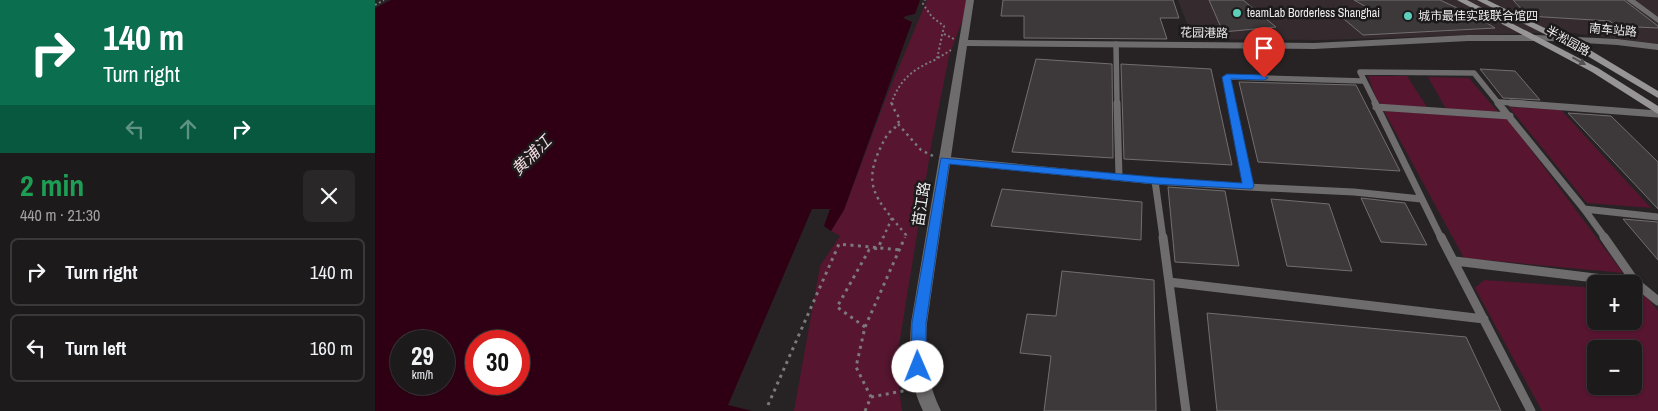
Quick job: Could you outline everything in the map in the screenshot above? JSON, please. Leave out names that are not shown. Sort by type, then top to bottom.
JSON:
[{"type":"main road","name":"半淞园路","points":[[1461,0],[1595,70],[1658,112]]},
{"type":"main road","name":"半淞园路","points":[[1481,0],[1560,38],[1658,95]]},
{"type":"street","name":"苗江路","points":[[932,411],[922,387],[917,354],[919,323],[970,0]]},
{"type":"street","points":[[1630,0],[1658,21]]},
{"type":"street","name":"花园港路","points":[[962,43],[1314,46],[1468,38],[1536,38]]},
{"type":"street","name":"南车站路","points":[[1536,38],[1560,38],[1658,47]]},
{"type":"lane","points":[[1116,44],[1119,177]]},
{"type":"lane","points":[[1531,411],[1455,261],[1421,199],[1419,190],[1360,72],[1474,73],[1584,209],[1631,275]]},
{"type":"lane","points":[[1249,186],[1227,77],[1363,81]]},
{"type":"lane","points":[[1499,102],[1658,112]]},
{"type":"lane","points":[[1376,107],[1510,116]]},
{"type":"lane","points":[[944,160],[1155,181],[1354,192],[1421,199]]},
{"type":"lane","points":[[1155,181],[1186,411]]},
{"type":"lane","points":[[1584,209],[1658,217]]},
{"type":"lane","points":[[1455,261],[1587,277]]},
{"type":"lane","points":[[1169,282],[1484,319]]},
{"type":"lane","points":[[1642,287],[1658,301]]},
{"type":"path","points":[[375,5],[384,0]]},
{"type":"path","points":[[865,411],[871,397],[856,367],[865,327],[901,250],[905,235],[893,217],[877,200],[873,192],[872,174],[883,140],[898,124],[899,120],[891,105],[897,87],[917,67],[937,59],[944,26],[929,15],[923,4],[925,0]]},
{"type":"path","points":[[898,124],[921,150],[944,160]]},
{"type":"path","points":[[878,248],[893,217]]},
{"type":"path","points":[[768,405],[839,244],[901,250]]},
{"type":"path","points":[[865,327],[837,306],[869,250],[878,248]]},
{"type":"path","points":[[871,397],[922,387]]},
{"type":"shaded area","points":[[927,0],[970,0],[949,56],[932,141],[896,364],[902,411],[794,411],[820,266],[840,236],[831,231],[844,210],[886,98]]},
{"type":"shaded area","points":[[1178,0],[1658,0],[1658,44],[1565,32],[1319,40],[1193,39]]},
{"type":"shaded area","points":[[1368,76],[1407,76],[1427,107],[1384,105],[1377,101]]},
{"type":"shaded area","points":[[1428,77],[1469,78],[1498,112],[1446,109]]},
{"type":"shaded area","points":[[1509,107],[1561,110],[1651,208],[1587,203]]},
{"type":"shaded area","points":[[1384,111],[1508,119],[1623,273],[1464,258]]},
{"type":"shaded area","points":[[1484,280],[1587,287],[1587,330],[1642,330],[1642,294],[1645,295],[1658,311],[1658,411],[1542,411],[1475,288]]},
{"type":"water","name":"黄浦江","points":[[391,0],[920,0],[915,14],[903,18],[912,22],[844,210],[831,231],[824,226],[830,209],[812,209],[728,405],[752,411],[375,411],[375,8]]},
{"type":"building","points":[[1003,0],[1173,0],[1179,18],[1160,18],[1167,39],[1024,38],[1024,16],[1001,16]]},
{"type":"building","name":"teamLab Borderless Shanghai","points":[[1209,0],[1243,0],[1276,27],[1223,32]]},
{"type":"building","name":"城市最佳实践联合馆四","points":[[1354,0],[1440,0],[1479,18],[1495,28],[1363,35],[1338,14],[1364,11],[1360,9],[1368,8]]},
{"type":"building","points":[[1513,0],[1624,0],[1658,26],[1658,28],[1615,26],[1610,21],[1528,16]]},
{"type":"building","points":[[1036,59],[1112,64],[1113,158],[1012,152]]},
{"type":"building","points":[[1121,64],[1211,69],[1232,165],[1124,159]]},
{"type":"building","points":[[1480,69],[1515,71],[1540,100],[1503,98]]},
{"type":"building","points":[[1239,82],[1356,85],[1400,171],[1258,162]]},
{"type":"building","points":[[1568,113],[1611,116],[1658,162],[1658,209]]},
{"type":"building","points":[[1168,187],[1225,191],[1239,266],[1175,262]]},
{"type":"building","points":[[1002,189],[1142,202],[1141,240],[991,226]]},
{"type":"building","points":[[1361,198],[1405,203],[1427,245],[1381,242]]},
{"type":"building","points":[[1271,199],[1329,204],[1352,271],[1287,266]]},
{"type":"building","points":[[1623,219],[1658,222],[1658,260]]},
{"type":"building","points":[[1062,271],[1154,280],[1156,411],[1044,411],[1051,356],[1020,353],[1027,314],[1056,316]]},
{"type":"building","points":[[1207,313],[1466,337],[1501,411],[1217,411]]},
{"type":"place","name":"teamLab Borderless Shanghai","points":[[1237,13]]},
{"type":"place","name":"城市最佳实践联合馆四","points":[[1408,16]]},
{"type":"route","points":[[918,367],[919,323],[944,160],[1155,181],[1249,186],[1227,77],[1264,78]]}]
